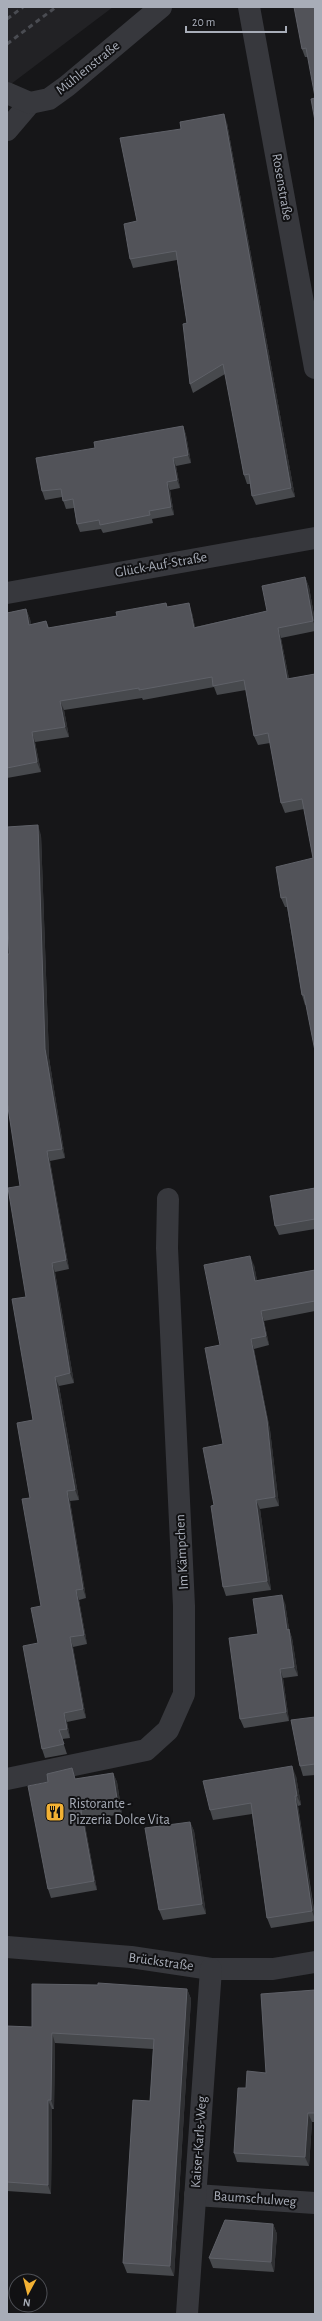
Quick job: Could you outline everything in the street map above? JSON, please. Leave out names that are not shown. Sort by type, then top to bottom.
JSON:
[{"type":"street","name":"Mühlenstraße","points":[[30,103],[48,99],[67,86],[161,7]]},
{"type":"street","name":"Rosenstraße","points":[[249,7],[315,368]]},
{"type":"street","points":[[7,93],[30,103],[7,130]]},
{"type":"street","name":"Glück-Auf-Straße","points":[[7,593],[315,538]]},
{"type":"street","name":"Im Kämpchen","points":[[7,1779],[146,1750],[168,1730],[184,1694],[184,1606],[167,1248],[168,1199]]},
{"type":"street","name":"Brückstraße","points":[[7,1947],[131,1957],[211,1969],[273,1969],[315,1962]]},
{"type":"street","name":"Kaiser-Karls-Weg","points":[[187,2314],[211,1969]]},
{"type":"street","name":"Baumschulweg","points":[[195,2195],[315,2203]]},
{"type":"shaded area","points":[[7,7],[113,7],[7,87]]},
{"type":"building","points":[[294,7],[315,7],[315,97],[306,48],[302,49]]},
{"type":"building","points":[[315,98],[315,121],[311,99]]},
{"type":"building","points":[[224,114],[291,488],[252,496],[249,474],[244,475],[223,364],[190,384],[183,324],[187,323],[176,251],[130,259],[124,224],[137,221],[120,138],[181,129],[180,122]]},
{"type":"building","points":[[183,426],[188,455],[173,458],[177,480],[167,482],[171,507],[149,511],[150,515],[100,525],[99,520],[77,524],[73,499],[63,501],[61,489],[42,491],[36,458],[95,448],[94,442]]},
{"type":"building","points":[[305,577],[313,621],[278,628],[287,679],[315,674],[315,1051],[304,995],[302,995],[286,897],[281,898],[276,867],[313,858],[302,799],[281,803],[268,733],[254,736],[244,680],[213,686],[212,677],[139,690],[139,688],[60,701],[65,727],[32,732],[37,762],[7,768],[7,613],[26,609],[29,625],[46,621],[48,628],[117,616],[116,612],[166,603],[167,607],[189,603],[194,628],[267,611],[262,586]]},
{"type":"building","points":[[38,825],[45,1049],[62,1149],[47,1151],[66,1260],[52,1263],[70,1373],[55,1377],[75,1490],[67,1491],[83,1589],[76,1590],[84,1635],[70,1637],[83,1709],[64,1713],[67,1729],[59,1730],[64,1744],[42,1749],[23,1646],[38,1643],[31,1608],[41,1606],[22,1499],[30,1498],[17,1423],[33,1420],[12,1299],[26,1297],[8,1188],[20,1186],[7,1101],[7,954],[9,954],[7,827]]},
{"type":"building","points":[[315,1188],[315,1219],[275,1226],[270,1196]]},
{"type":"building","points":[[250,1256],[255,1281],[315,1270],[315,1301],[261,1311],[266,1336],[251,1339],[267,1420],[275,1497],[256,1500],[267,1581],[223,1587],[211,1506],[214,1505],[203,1448],[223,1444],[205,1348],[220,1345],[204,1265]]},
{"type":"building","points":[[282,1595],[287,1630],[289,1629],[294,1667],[280,1669],[286,1712],[240,1719],[229,1638],[258,1634],[253,1599]]},
{"type":"building","points":[[315,1717],[315,1764],[300,1766],[291,1720]]},
{"type":"building","points":[[292,1766],[312,1911],[267,1918],[251,1803],[210,1810],[203,1781]]},
{"type":"building","points":[[72,1768],[75,1779],[113,1773],[118,1805],[81,1810],[94,1881],[48,1889],[28,1786],[48,1782],[47,1774]]},
{"type":"building","points":[[190,1822],[202,1904],[159,1910],[145,1828]]},
{"type":"building","points":[[98,1983],[187,1989],[170,2266],[123,2263],[133,2100],[150,2101],[154,2039],[52,2033],[51,2100],[48,2100],[48,2185],[7,2182],[7,2026],[32,2027],[32,1984],[98,1985]]},
{"type":"building","points":[[315,1990],[315,2113],[308,2113],[305,2157],[234,2153],[238,2088],[246,2088],[247,2071],[266,2073],[261,1994]]},
{"type":"building","points":[[225,2220],[273,2224],[271,2262],[209,2258]]},
{"type":"railway","points":[[7,19],[23,7]]},
{"type":"railway","points":[[7,44],[56,7]]},
{"type":"place","name":"Ristorante - Pizzeria Dolce Vita","points":[[55,1812]]}]
